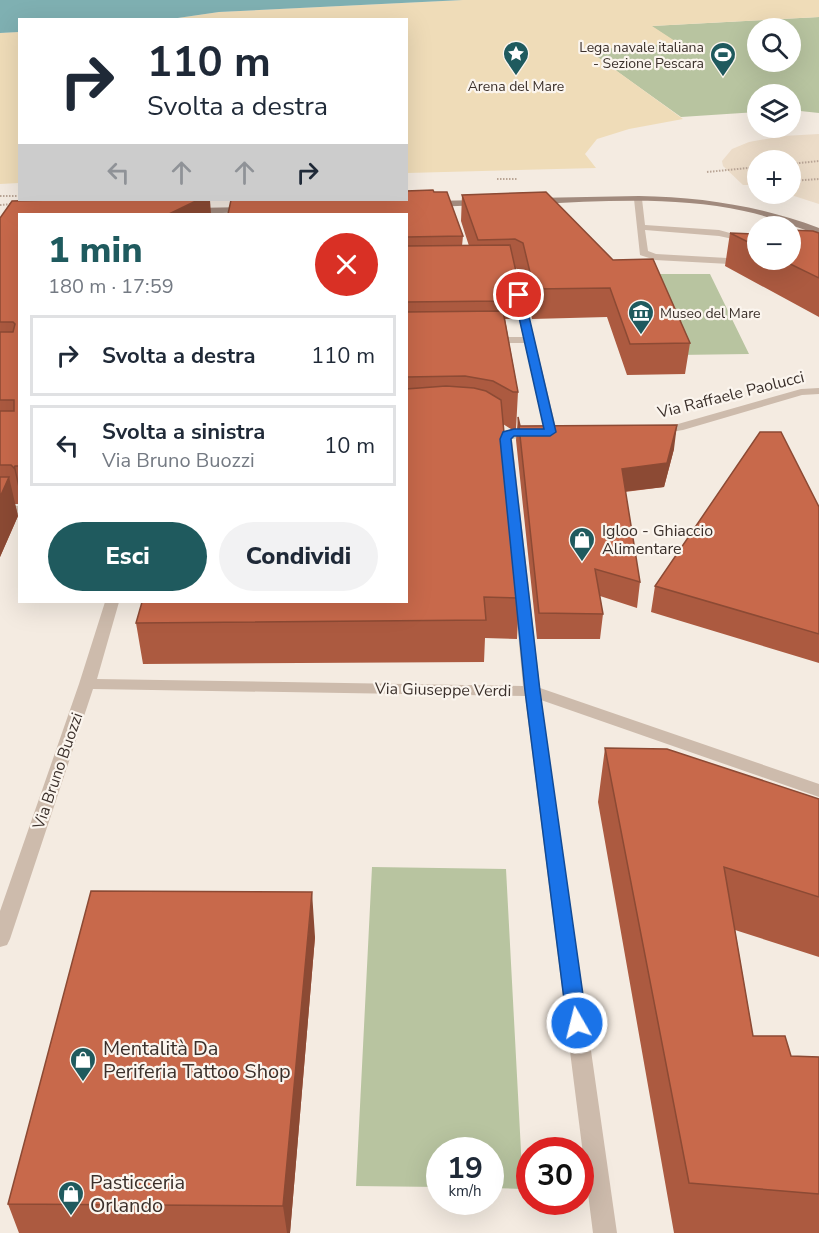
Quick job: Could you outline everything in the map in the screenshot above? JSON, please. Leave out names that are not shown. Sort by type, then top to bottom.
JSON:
[{"type":"street","points":[[521,201],[638,199],[692,201],[735,207],[819,231]]},
{"type":"street","points":[[638,199],[644,253],[655,257],[747,262]]},
{"type":"street","points":[[427,204],[486,202]]},
{"type":"street","points":[[183,212],[263,209]]},
{"type":"street","points":[[640,227],[719,233],[747,239]]},
{"type":"street","points":[[503,272],[514,272],[529,340],[556,432],[503,431],[532,691],[605,1233]]},
{"type":"street","points":[[473,340],[529,340]]},
{"type":"street","name":"Via Raffaele Paolucci","points":[[645,431],[679,427],[801,392],[819,391]]},
{"type":"street","points":[[0,510],[18,510]]},
{"type":"street","name":"Via Bruno Buozzi","points":[[0,939],[87,684],[112,603]]},
{"type":"street","name":"Via Giuseppe Verdi","points":[[87,684],[532,691],[819,791]]},
{"type":"path","points":[[801,163],[819,161]]},
{"type":"path","points":[[719,171],[747,168]]},
{"type":"path","points":[[801,180],[819,179]]},
{"type":"path","points":[[0,196],[18,196]]},
{"type":"path","points":[[0,205],[22,204]]},
{"type":"green space","name":"Lega navale italiana - Sezione Pescara","points":[[819,17],[819,113],[801,111],[801,84],[747,84],[747,113],[681,117],[587,50],[677,43],[651,26],[747,21],[747,72],[801,72],[800,18]]},
{"type":"green space","points":[[629,274],[710,274],[749,354],[677,355]]},
{"type":"green space","points":[[372,867],[506,869],[520,1137],[516,1137],[516,1189],[504,1188],[504,1137],[426,1137],[426,1187],[356,1186]]},
{"type":"sand","name":"Arena del Mare","points":[[463,0],[819,0],[819,17],[747,18],[747,21],[652,26],[678,43],[588,50],[683,119],[629,129],[597,139],[585,154],[596,168],[408,173],[408,18],[178,18],[219,12]]},
{"type":"sand","points":[[18,32],[18,183],[0,184],[0,33]]},
{"type":"shaded area","points":[[819,134],[819,204],[801,198],[801,150],[747,150],[747,185],[743,185],[723,166],[722,161],[732,149],[749,142],[772,138],[801,138],[801,135]]},
{"type":"water","points":[[0,0],[463,0],[219,12],[178,18],[18,18],[18,32],[0,33]]},
{"type":"building","points":[[408,191],[447,192],[463,236],[408,237],[408,213],[228,213],[231,201],[408,201]]},
{"type":"building","points":[[546,192],[613,260],[653,259],[690,343],[630,344],[610,288],[534,289],[523,243],[515,239],[478,240],[462,195]]},
{"type":"building","points":[[12,201],[196,201],[171,213],[18,213],[18,466],[14,468],[11,465],[0,465],[0,411],[14,411],[14,400],[0,400],[0,332],[13,332],[15,324],[0,322],[0,218]]},
{"type":"building","points":[[801,230],[819,233],[819,278],[801,269]]},
{"type":"building","points":[[730,233],[747,234],[747,242]]},
{"type":"building","points":[[510,245],[519,285],[498,286],[501,301],[408,302],[408,246]]},
{"type":"building","points":[[503,311],[518,392],[513,392],[493,381],[465,376],[408,377],[408,312]]},
{"type":"building","points":[[446,386],[474,388],[486,391],[501,400],[519,598],[484,597],[486,620],[136,623],[142,603],[408,603],[408,389]]},
{"type":"building","points":[[518,417],[520,426],[677,425],[667,463],[622,469],[640,582],[595,569],[603,614],[539,613]]},
{"type":"building","points":[[760,432],[781,432],[819,507],[819,634],[655,586]]},
{"type":"building","points":[[0,477],[9,477],[0,497]]},
{"type":"building","points":[[605,748],[667,749],[819,799],[819,897],[724,867],[753,1036],[785,1036],[791,1056],[819,1057],[819,1194],[689,1183]]},
{"type":"building","points":[[91,891],[312,892],[283,1206],[8,1204]]},
{"type":"place","name":"Arena del Mare","points":[[516,77]]},
{"type":"place","name":"Lega navale italiana - Sezione Pescara","points":[[723,78]]},
{"type":"place","name":"Museo del Mare","points":[[641,336]]},
{"type":"place","name":"Igloo - Ghiaccio Alimentare","points":[[582,563]]},
{"type":"place","name":"Mentalità Da Periferia Tattoo Shop","points":[[83,1083]]},
{"type":"place","name":"Pasticceria Orlando","points":[[71,1217]]},
{"type":"route","points":[[519,295],[550,432],[514,432],[507,434],[506,439],[532,691],[577,1023]]}]
